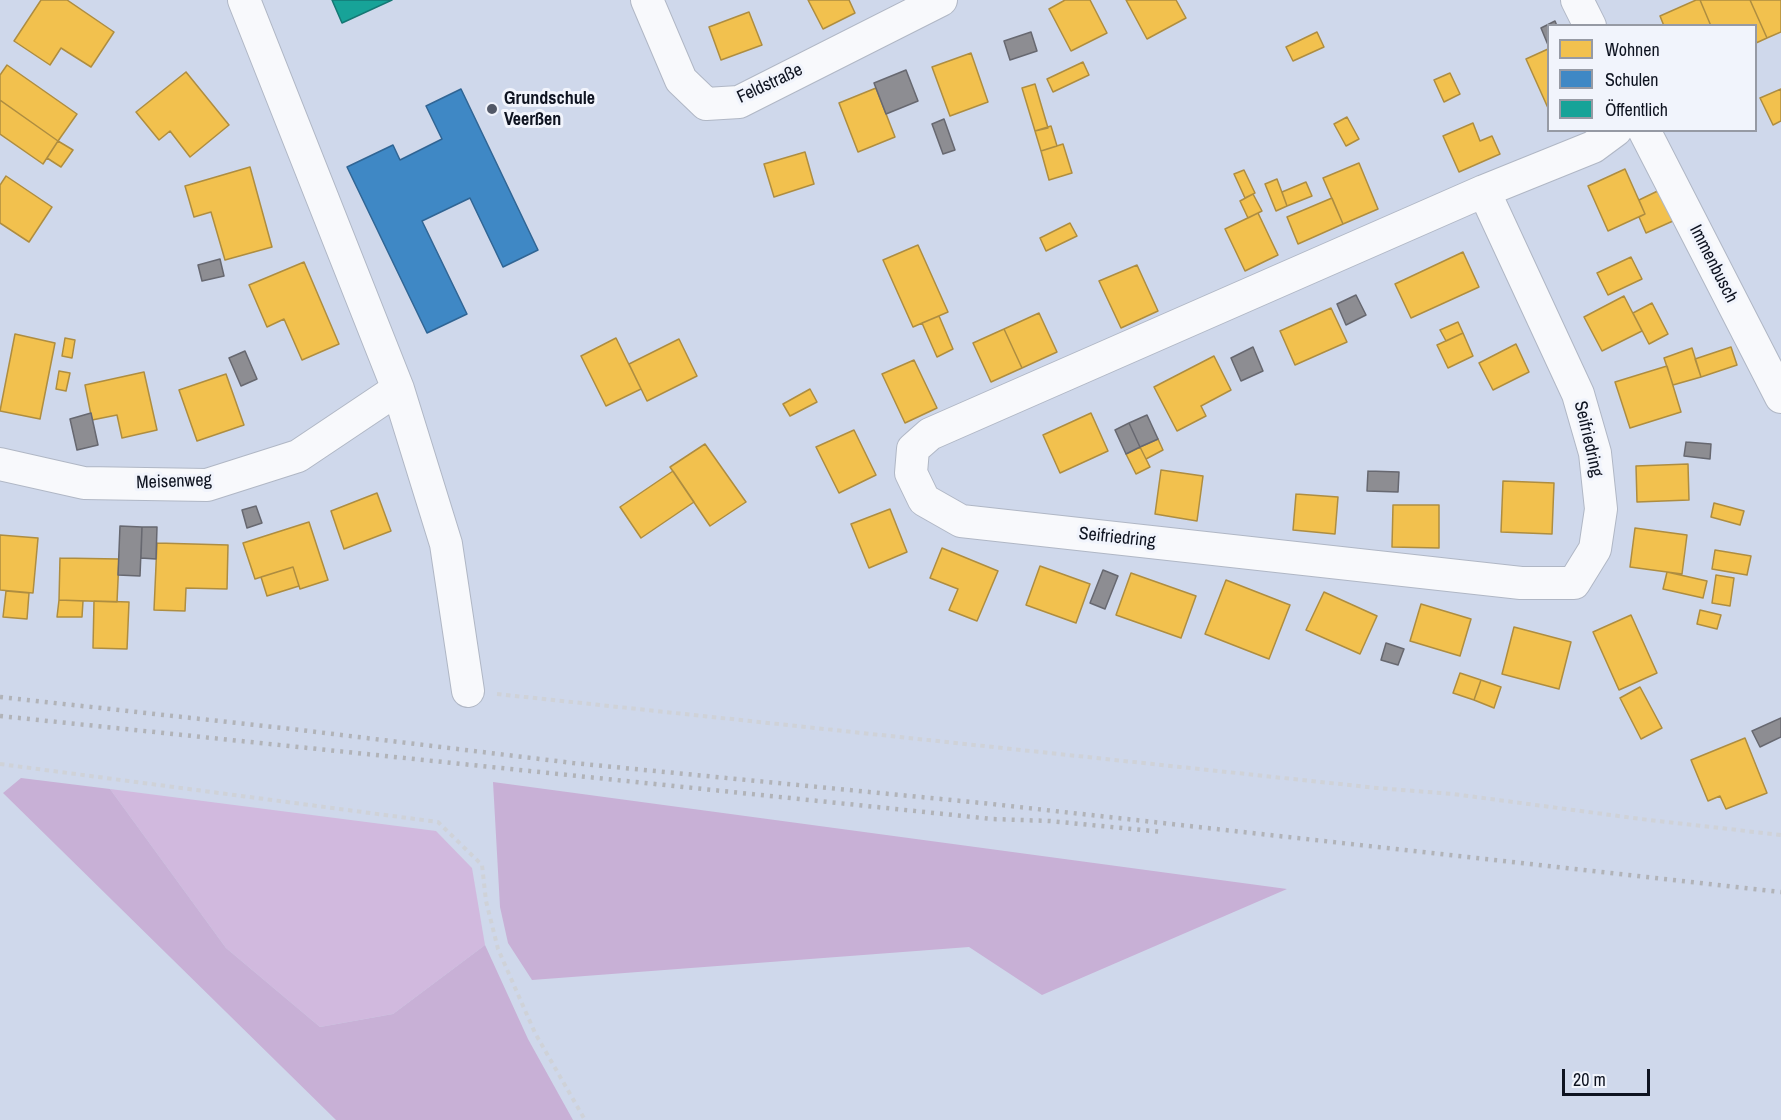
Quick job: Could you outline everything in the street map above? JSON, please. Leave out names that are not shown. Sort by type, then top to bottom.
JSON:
[{"type":"street","points":[[244,0],[398,389],[446,544],[468,691]]},
{"type":"street","name":"Feldstraße","points":[[646,0],[681,80],[706,104],[739,102],[941,0]]},
{"type":"street","points":[[1577,0],[1589,24]]},
{"type":"street","name":"Seifriedring","points":[[1484,190],[1578,394],[1595,453],[1601,509],[1595,549],[1575,583],[1521,583],[961,521],[924,500],[911,473],[913,449],[930,434],[1484,190],[1593,147],[1613,132]]},
{"type":"street","name":"Immenbusch","points":[[1645,132],[1781,397]]},
{"type":"street","name":"Meisenweg","points":[[0,464],[84,483],[207,485],[298,456],[398,389]]},
{"type":"path","points":[[468,691],[1365,787],[1454,794],[1781,835]]},
{"type":"path","points":[[0,764],[438,822],[482,865],[486,902],[498,949],[535,1033],[585,1120]]},
{"type":"shaded area","points":[[21,778],[110,789],[226,948],[320,1027],[393,1014],[485,945],[528,1039],[573,1120],[336,1120],[3,793]]},
{"type":"shaded area","points":[[493,782],[1287,889],[1042,995],[969,947],[532,980],[508,943],[500,907]]},
{"type":"shaded area","points":[[110,789],[436,831],[472,868],[485,945],[393,1014],[320,1027],[226,948]]},
{"type":"building: Wohnen","points":[[41,0],[67,0],[114,32],[91,67],[61,48],[50,65],[14,41]]},
{"type":"building: Wohnen","points":[[808,0],[849,0],[855,13],[823,29]]},
{"type":"building: Wohnen","points":[[1065,0],[1090,0],[1107,33],[1071,51],[1049,9]]},
{"type":"building: Wohnen","points":[[1126,0],[1176,0],[1186,18],[1147,39]]},
{"type":"building: Wohnen","points":[[1700,0],[1710,24],[1663,24],[1660,16]]},
{"type":"building: Wohnen","points":[[1700,0],[1750,0],[1767,38],[1757,43],[1757,24],[1710,24]]},
{"type":"building: Wohnen","points":[[1750,0],[1781,0],[1781,32],[1767,38]]},
{"type":"building: Wohnen","points":[[749,12],[762,45],[721,60],[709,27]]},
{"type":"building: Wohnen","points":[[1317,32],[1324,47],[1293,61],[1286,47]]},
{"type":"building: Wohnen","points":[[1547,49],[1547,106],[1526,59]]},
{"type":"building: Wohnen","points":[[971,53],[988,102],[950,116],[932,67]]},
{"type":"building: Wohnen","points":[[1083,62],[1089,75],[1053,92],[1047,79]]},
{"type":"building: Wohnen","points":[[7,65],[77,114],[58,141],[0,100],[0,75]]},
{"type":"building: Wohnen","points":[[186,72],[229,125],[190,157],[170,131],[159,140],[136,112]]},
{"type":"building: Wohnen","points":[[1450,73],[1460,94],[1444,102],[1434,80]]},
{"type":"building: Wohnen","points":[[1035,84],[1048,128],[1035,131],[1022,88]]},
{"type":"building: Wohnen","points":[[876,88],[895,137],[858,152],[839,103]]},
{"type":"building: Wohnen","points":[[1781,89],[1781,121],[1773,125],[1760,98]]},
{"type":"building: Wohnen","points":[[0,100],[58,141],[43,164],[0,134]]},
{"type":"building: Wohnen","points":[[1347,117],[1359,139],[1346,146],[1334,124]]},
{"type":"building: Wohnen","points":[[1473,123],[1480,141],[1492,136],[1500,154],[1459,172],[1443,136]]},
{"type":"building: Wohnen","points":[[1051,126],[1057,146],[1041,151],[1035,131]]},
{"type":"building: Wohnen","points":[[58,141],[73,150],[61,167],[47,158]]},
{"type":"building: Wohnen","points":[[1063,144],[1072,173],[1049,180],[1041,151]]},
{"type":"building: Wohnen","points":[[805,152],[814,184],[774,197],[764,164]]},
{"type":"building: Wohnen","points":[[1359,163],[1378,209],[1343,224],[1323,178]]},
{"type":"building: Wohnen","points":[[250,167],[272,247],[225,260],[211,212],[194,217],[185,186]]},
{"type":"building: Wohnen","points":[[1625,169],[1645,214],[1608,231],[1588,186]]},
{"type":"building: Wohnen","points":[[1244,170],[1255,193],[1245,198],[1234,174]]},
{"type":"building: Wohnen","points":[[6,176],[52,207],[29,242],[0,223],[0,185]]},
{"type":"building: Wohnen","points":[[1277,179],[1287,206],[1276,211],[1265,184]]},
{"type":"building: Wohnen","points":[[1306,182],[1312,196],[1287,206],[1282,192]]},
{"type":"building: Wohnen","points":[[1668,186],[1682,217],[1646,233],[1639,217],[1645,214],[1639,200]]},
{"type":"building: Wohnen","points":[[1253,194],[1262,211],[1248,218],[1240,201]]},
{"type":"building: Wohnen","points":[[1332,198],[1343,224],[1298,244],[1287,217]]},
{"type":"building: Wohnen","points":[[1258,213],[1278,255],[1245,271],[1225,229]]},
{"type":"building: Wohnen","points":[[1070,223],[1077,236],[1046,251],[1040,238]]},
{"type":"building: Wohnen","points":[[918,245],[948,312],[913,327],[883,260]]},
{"type":"building: Wohnen","points":[[1463,252],[1479,287],[1411,318],[1395,284]]},
{"type":"building: Wohnen","points":[[1631,257],[1642,279],[1608,295],[1597,273]]},
{"type":"building: Wohnen","points":[[304,262],[339,344],[302,360],[284,319],[267,327],[249,285]]},
{"type":"building: Wohnen","points":[[1137,265],[1158,311],[1121,328],[1099,281]]},
{"type":"building: Wohnen","points":[[1624,296],[1642,331],[1602,351],[1584,317]]},
{"type":"building: Wohnen","points":[[1652,303],[1668,334],[1649,344],[1633,313]]},
{"type":"building: Wohnen","points":[[1331,308],[1347,342],[1295,365],[1280,331]]},
{"type":"building: Wohnen","points":[[1039,313],[1057,352],[1022,368],[1004,329]]},
{"type":"building: Wohnen","points":[[939,316],[953,349],[937,357],[922,323]]},
{"type":"building: Wohnen","points":[[1458,322],[1463,333],[1446,341],[1440,330]]},
{"type":"building: Wohnen","points":[[1004,329],[1022,368],[991,382],[973,343]]},
{"type":"building: Wohnen","points":[[1463,333],[1473,356],[1448,368],[1437,345]]},
{"type":"building: Wohnen","points":[[15,334],[55,343],[40,419],[0,411]]},
{"type":"building: Wohnen","points":[[65,338],[75,340],[72,358],[62,356]]},
{"type":"building: Wohnen","points":[[616,338],[641,389],[606,406],[581,356]]},
{"type":"building: Wohnen","points":[[679,339],[697,376],[647,401],[629,364]]},
{"type":"building: Wohnen","points":[[1516,344],[1529,372],[1493,390],[1479,363]]},
{"type":"building: Wohnen","points":[[1731,347],[1737,365],[1701,377],[1695,359]]},
{"type":"building: Wohnen","points":[[1692,348],[1701,377],[1673,385],[1664,358]]},
{"type":"building: Wohnen","points":[[1214,356],[1231,390],[1201,406],[1206,416],[1177,431],[1154,387]]},
{"type":"building: Wohnen","points":[[914,360],[937,408],[905,423],[882,374]]},
{"type":"building: Wohnen","points":[[1667,366],[1681,412],[1630,428],[1615,382]]},
{"type":"building: Wohnen","points":[[59,371],[70,373],[66,391],[56,389]]},
{"type":"building: Wohnen","points":[[144,372],[157,430],[122,438],[117,415],[92,420],[85,385]]},
{"type":"building: Wohnen","points":[[226,374],[244,425],[197,441],[179,390]]},
{"type":"building: Wohnen","points":[[810,389],[817,402],[790,416],[783,404]]},
{"type":"building: Wohnen","points":[[1091,413],[1108,451],[1060,473],[1043,435]]},
{"type":"building: Wohnen","points":[[854,430],[876,475],[839,493],[816,447]]},
{"type":"building: Wohnen","points":[[1158,439],[1163,450],[1146,459],[1140,447]]},
{"type":"building: Wohnen","points":[[705,444],[746,502],[710,526],[670,467]]},
{"type":"building: Wohnen","points":[[1140,447],[1150,467],[1136,474],[1126,454]]},
{"type":"building: Wohnen","points":[[1688,464],[1689,500],[1637,502],[1636,466]]},
{"type":"building: Wohnen","points":[[1161,470],[1203,476],[1197,521],[1155,514]]},
{"type":"building: Wohnen","points":[[673,471],[694,502],[641,538],[620,507]]},
{"type":"building: Wohnen","points":[[1503,481],[1554,483],[1552,534],[1501,532]]},
{"type":"building: Wohnen","points":[[377,493],[391,531],[344,549],[331,511]]},
{"type":"building: Wohnen","points":[[1296,494],[1338,497],[1335,534],[1293,530]]},
{"type":"building: Wohnen","points":[[1714,503],[1744,511],[1740,525],[1711,517]]},
{"type":"building: Wohnen","points":[[1393,505],[1439,505],[1439,548],[1392,547]]},
{"type":"building: Wohnen","points":[[890,509],[907,552],[869,568],[851,524]]},
{"type":"building: Wohnen","points":[[309,522],[328,580],[300,589],[293,567],[255,579],[243,543]]},
{"type":"building: Wohnen","points":[[1635,528],[1687,535],[1682,574],[1630,567]]},
{"type":"building: Wohnen","points":[[0,535],[38,538],[33,593],[0,590]]},
{"type":"building: Wohnen","points":[[157,543],[228,545],[227,589],[186,588],[185,611],[154,610]]},
{"type":"building: Wohnen","points":[[942,548],[998,571],[977,621],[949,610],[958,589],[930,578]]},
{"type":"building: Wohnen","points":[[1715,550],[1751,556],[1747,575],[1712,569]]},
{"type":"building: Wohnen","points":[[60,558],[119,559],[117,602],[59,600]]},
{"type":"building: Wohnen","points":[[1040,566],[1090,584],[1076,623],[1026,605]]},
{"type":"building: Wohnen","points":[[293,567],[299,586],[267,596],[261,577]]},
{"type":"building: Wohnen","points":[[1667,572],[1707,581],[1703,598],[1663,589]]},
{"type":"building: Wohnen","points":[[1131,573],[1196,596],[1181,638],[1116,615]]},
{"type":"building: Wohnen","points":[[1716,575],[1734,578],[1730,606],[1712,603]]},
{"type":"building: Wohnen","points":[[1226,580],[1290,605],[1269,659],[1205,634]]},
{"type":"building: Wohnen","points":[[6,591],[29,593],[27,619],[3,617]]},
{"type":"building: Wohnen","points":[[1324,592],[1377,616],[1360,654],[1306,630]]},
{"type":"building: Wohnen","points":[[59,600],[83,601],[82,617],[57,617]]},
{"type":"building: Wohnen","points":[[94,601],[129,602],[127,649],[93,648]]},
{"type":"building: Wohnen","points":[[1421,604],[1471,619],[1460,656],[1410,641]]},
{"type":"building: Wohnen","points":[[1700,610],[1721,615],[1717,629],[1697,624]]},
{"type":"building: Wohnen","points":[[1631,615],[1657,673],[1619,690],[1593,632]]},
{"type":"building: Wohnen","points":[[1514,627],[1571,642],[1559,689],[1502,674]]},
{"type":"building: Wohnen","points":[[1460,673],[1481,680],[1474,700],[1453,693]]},
{"type":"building: Wohnen","points":[[1481,680],[1501,687],[1494,708],[1474,700]]},
{"type":"building: Wohnen","points":[[1640,687],[1662,728],[1641,739],[1620,698]]},
{"type":"building: Wohnen","points":[[1745,738],[1767,793],[1726,809],[1720,796],[1708,801],[1691,760]]},
{"type":"building: Schulen","points":[[461,89],[538,250],[503,267],[470,198],[422,221],[467,314],[427,333],[347,167],[393,145],[400,160],[442,139],[426,106]]},
{"type":"building: Öffentlich","points":[[332,0],[392,0],[342,23]]},
{"type":"building: Industrie","points":[[1547,25],[1547,43],[1541,28]]},
{"type":"building: Industrie","points":[[1031,32],[1037,51],[1010,60],[1004,41]]},
{"type":"building: Industrie","points":[[906,70],[918,101],[886,114],[874,83]]},
{"type":"building: Industrie","points":[[944,119],[955,150],[943,154],[932,124]]},
{"type":"building: Industrie","points":[[220,259],[224,276],[202,281],[198,265]]},
{"type":"building: Industrie","points":[[1356,295],[1366,315],[1346,325],[1337,304]]},
{"type":"building: Industrie","points":[[1253,347],[1263,371],[1241,381],[1231,358]]},
{"type":"building: Industrie","points":[[245,351],[257,379],[241,386],[229,358]]},
{"type":"building: Industrie","points":[[91,413],[98,445],[77,450],[70,419]]},
{"type":"building: Industrie","points":[[1147,415],[1158,439],[1140,447],[1129,423]]},
{"type":"building: Industrie","points":[[1129,423],[1140,447],[1126,454],[1115,430]]},
{"type":"building: Industrie","points":[[1686,442],[1711,444],[1710,459],[1684,456]]},
{"type":"building: Industrie","points":[[1368,471],[1399,472],[1398,492],[1367,491]]},
{"type":"building: Industrie","points":[[256,506],[262,523],[247,528],[242,510]]},
{"type":"building: Industrie","points":[[120,526],[142,527],[140,576],[118,575]]},
{"type":"building: Industrie","points":[[142,527],[157,527],[156,559],[141,558]]},
{"type":"building: Industrie","points":[[1103,570],[1118,576],[1105,609],[1090,603]]},
{"type":"building: Industrie","points":[[1386,643],[1404,649],[1398,665],[1381,660]]},
{"type":"building: Industrie","points":[[1781,718],[1781,737],[1760,747],[1752,731]]},
{"type":"railway","points":[[0,697],[573,763],[992,804],[1781,892]]},
{"type":"railway","points":[[0,716],[992,819],[1050,821],[1163,832]]},
{"type":"place","name":"Grundschule Veerßen","points":[[492,109]]}]
